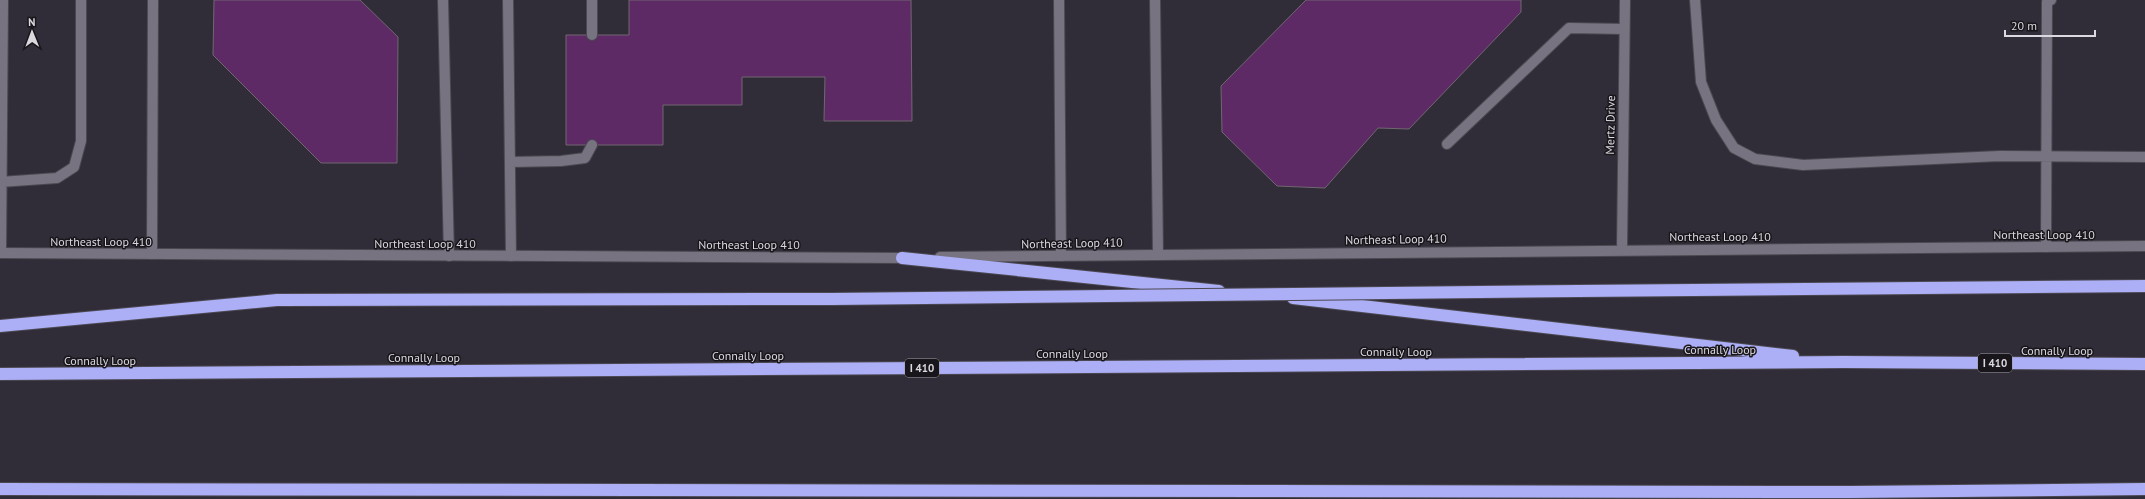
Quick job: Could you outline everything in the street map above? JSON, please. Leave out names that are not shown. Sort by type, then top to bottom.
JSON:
[{"type":"highway","points":[[902,258],[1403,310],[1844,362]]},
{"type":"highway","points":[[0,326],[277,300],[831,299],[2145,286]]},
{"type":"highway","name":"Connally Loop","points":[[0,374],[1844,362],[2145,364]]},
{"type":"highway","points":[[0,489],[1851,492],[2145,489]]},
{"type":"highway","points":[[1809,499],[1851,492]]},
{"type":"main road","points":[[0,253],[0,90],[2,0]]},
{"type":"main road","points":[[1,182],[57,178],[74,167],[81,141],[81,0]]},
{"type":"main road","points":[[152,254],[153,0]]},
{"type":"main road","points":[[443,0],[448,256]]},
{"type":"main road","points":[[508,0],[511,256]]},
{"type":"main road","points":[[592,0],[592,35]]},
{"type":"main road","points":[[1059,0],[1061,256]]},
{"type":"main road","points":[[1155,0],[1158,255]]},
{"type":"main road","name":"Mertz Drive","points":[[1622,250],[1624,0]]},
{"type":"main road","points":[[1694,0],[1701,82],[1716,120],[1734,148],[1755,159],[1803,164],[1992,156],[2145,157]]},
{"type":"main road","points":[[2046,247],[2047,2],[2050,0]]},
{"type":"main road","points":[[1447,144],[1569,28],[1624,29]]},
{"type":"main road","points":[[510,162],[561,161],[585,158],[592,145]]},
{"type":"main road","name":"Northeast Loop 410","points":[[0,253],[902,258],[2145,246]]},
{"type":"building","points":[[214,0],[360,0],[398,37],[397,163],[321,163],[213,55]]},
{"type":"building","points":[[629,0],[911,0],[912,121],[824,121],[825,77],[742,77],[742,105],[663,105],[663,145],[566,145],[566,35],[629,35]]},
{"type":"building","points":[[1306,0],[1521,0],[1521,12],[1409,129],[1378,128],[1325,188],[1277,186],[1222,132],[1221,86]]}]
